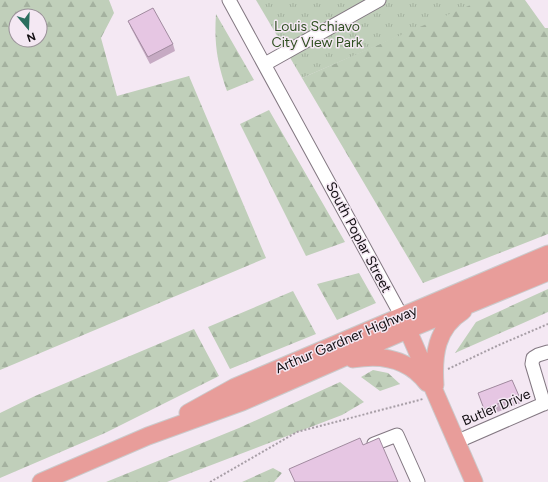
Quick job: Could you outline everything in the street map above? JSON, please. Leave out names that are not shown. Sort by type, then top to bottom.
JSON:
[{"type":"main road","name":"Arthur Gardner Highway","points":[[41,482],[148,436],[242,402],[334,362],[404,323],[548,254]]},
{"type":"main road","name":"Arthur Gardner Highway","points":[[148,436],[235,387],[404,323],[480,300],[548,272]]},
{"type":"main road","points":[[436,395],[434,376],[435,349],[442,332],[460,312],[480,300]]},
{"type":"main road","name":"South Poplar Street","points":[[404,323],[474,482]]},
{"type":"main road","points":[[334,362],[366,357],[392,358],[412,369],[424,379],[436,395]]},
{"type":"street","name":"South Poplar Street","points":[[229,0],[404,323]]},
{"type":"street","points":[[265,64],[379,0]]},
{"type":"street","points":[[546,403],[532,364],[533,358],[548,352]]},
{"type":"street","name":"Butler Drive","points":[[456,442],[546,403]]},
{"type":"street","points":[[375,450],[374,444],[397,435],[418,482]]},
{"type":"path","points":[[434,376],[499,345],[548,324]]},
{"type":"path","points":[[210,482],[297,432],[398,407],[436,395]]},
{"type":"green space","points":[[0,0],[109,0],[114,13],[101,38],[117,96],[189,76],[266,258],[0,370]]},
{"type":"green space","name":"Louis Schiavo City View Park","points":[[256,0],[482,0],[302,78]]},
{"type":"green space","points":[[479,0],[525,0],[545,28],[548,28],[548,234],[423,283],[302,78]]},
{"type":"green space","points":[[216,14],[254,80],[227,91],[217,53],[215,34]]},
{"type":"green space","points":[[269,110],[345,242],[306,256],[240,124]]},
{"type":"green space","points":[[359,273],[376,303],[337,320],[317,284]]},
{"type":"green space","points":[[548,289],[548,312],[455,353],[476,322]]},
{"type":"green space","points":[[293,291],[316,334],[230,369],[208,327]]},
{"type":"green space","points":[[194,329],[219,376],[105,433],[0,478],[0,413],[35,396]]},
{"type":"green space","points":[[373,370],[388,373],[400,384],[380,391],[361,377]]},
{"type":"green space","points":[[340,382],[364,402],[342,415],[167,482],[106,482],[239,428]]},
{"type":"green space","points":[[273,468],[282,473],[274,482],[242,482]]},
{"type":"building","points":[[153,8],[173,44],[148,57],[128,21]]},
{"type":"building","points":[[512,380],[519,396],[484,409],[478,393]]},
{"type":"building","points":[[360,438],[363,445],[379,438],[398,482],[295,482],[289,469]]}]
